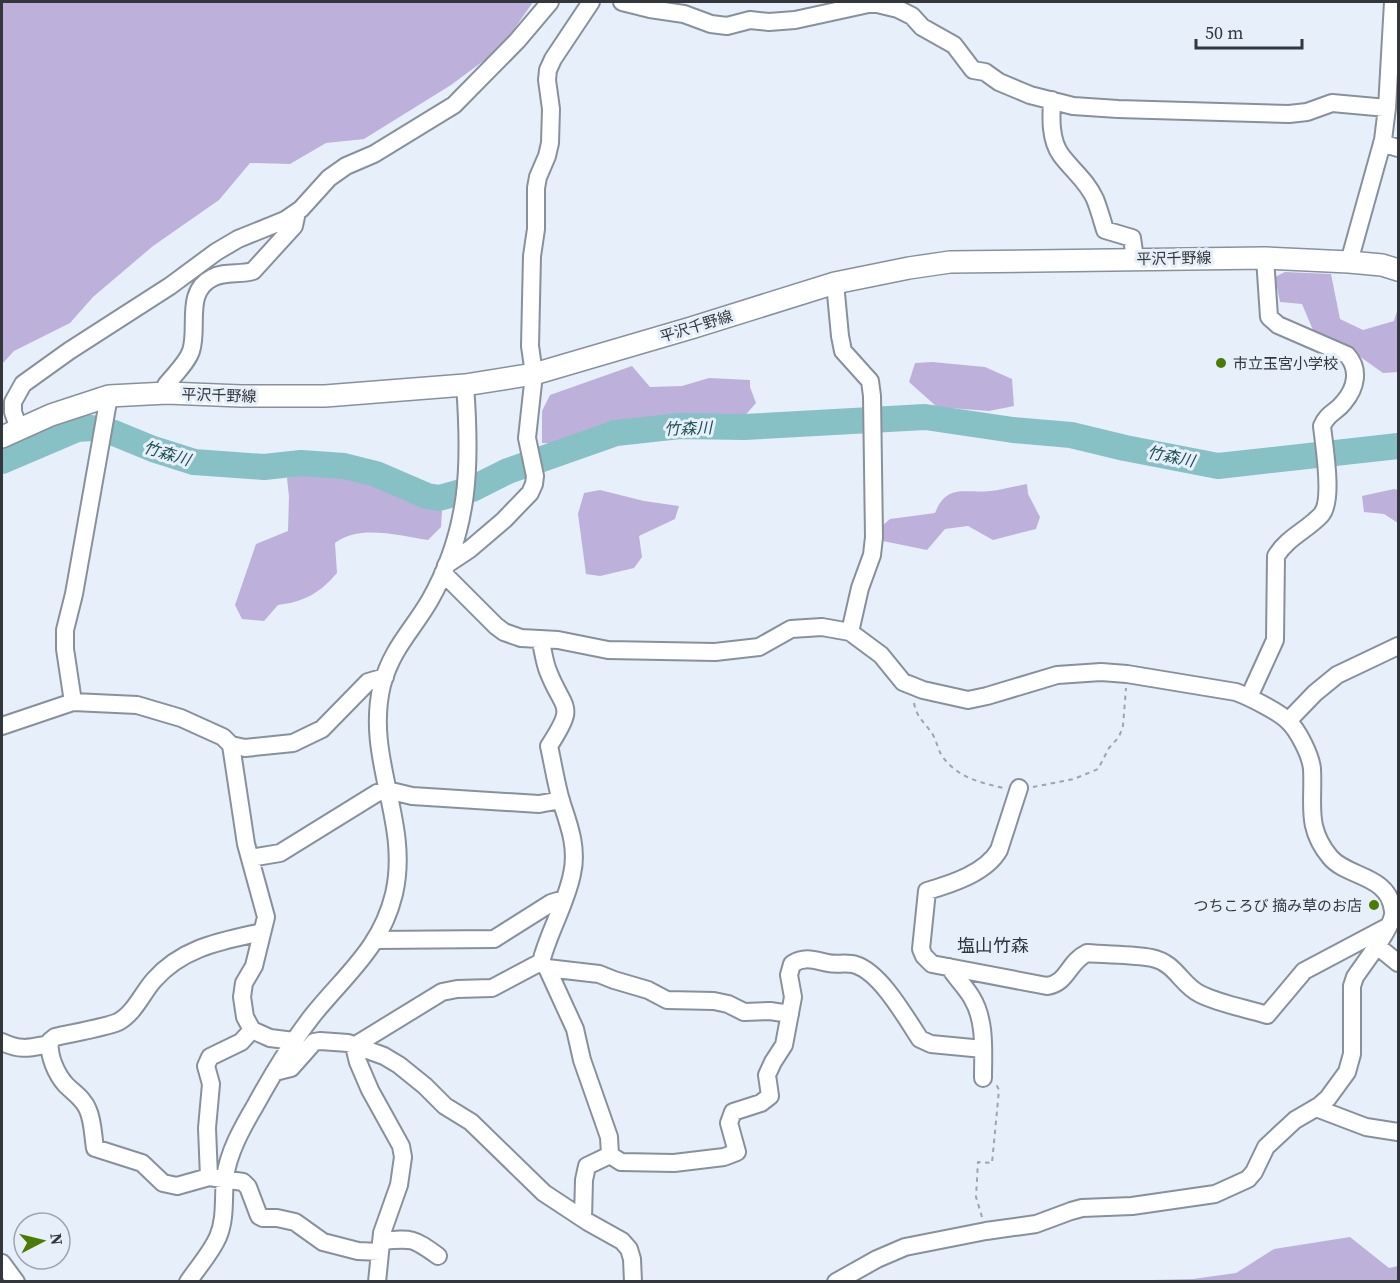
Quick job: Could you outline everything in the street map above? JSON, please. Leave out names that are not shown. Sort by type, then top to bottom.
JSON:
[{"type":"main road","name":"平沢千野線","points":[[10,433],[81,404],[109,396],[167,393],[325,396],[465,385],[534,374],[691,328],[835,282],[950,262],[1265,258],[1349,262],[1398,270]]},
{"type":"street","points":[[10,433],[13,402],[23,384],[69,351],[170,286],[216,252],[285,220],[297,212],[329,178],[346,166],[374,154],[454,105],[518,41],[550,2]]},
{"type":"street","points":[[445,569],[504,520],[530,493],[534,484],[535,476],[527,438],[534,374],[530,346],[532,256],[536,229],[537,177],[547,156],[550,143],[551,109],[548,70],[553,58],[591,2]]},
{"type":"street","points":[[622,2],[684,14],[711,24],[727,26],[750,20],[769,22],[795,20],[867,3],[882,5],[912,16],[922,27],[954,45],[973,70],[985,72],[999,82],[1030,95],[1073,106],[1289,114],[1307,112],[1332,104],[1387,108]]},
{"type":"street","points":[[1349,262],[1382,143],[1387,108],[1393,2]]},
{"type":"street","points":[[1052,100],[1051,120],[1060,155],[1078,174],[1095,199],[1105,230],[1132,238],[1135,259]]},
{"type":"street","points":[[1382,143],[1398,148]]},
{"type":"street","points":[[167,393],[166,385],[191,352],[194,304],[205,282],[219,275],[253,271],[262,264],[294,226],[297,212]]},
{"type":"street","points":[[1248,697],[1275,640],[1276,556],[1283,545],[1323,513],[1328,496],[1322,426],[1327,416],[1344,403],[1356,376],[1355,363],[1347,355],[1278,325],[1269,316],[1265,258]]},
{"type":"street","points":[[835,282],[843,351],[870,381],[872,396],[874,537],[872,555],[860,588],[850,632]]},
{"type":"street","points":[[217,1178],[254,1107],[294,1041],[314,1014],[359,965],[386,921],[398,868],[395,828],[377,731],[378,708],[390,660],[429,602],[457,538],[464,508],[468,469],[465,385]]},
{"type":"street","points":[[73,702],[65,649],[65,630],[74,594],[109,396]]},
{"type":"street","points":[[445,569],[504,632],[521,638],[558,640],[608,650],[715,652],[759,647],[782,632],[797,627],[822,627],[850,632],[881,655],[903,682],[968,700],[1074,672],[1127,674],[1236,692],[1288,721],[1309,754],[1312,767],[1312,823],[1315,832],[1335,861],[1371,879],[1384,890],[1391,902],[1395,924],[1376,945],[1354,977],[1352,1054],[1347,1072],[1328,1098],[1295,1120],[1266,1147],[1248,1179],[1215,1194],[1132,1206],[1082,1209],[1036,1224],[905,1247],[836,1281]]},
{"type":"street","points":[[540,639],[547,670],[566,709],[564,723],[549,746],[561,800],[573,835],[573,872],[546,943],[544,965],[576,1029],[582,1060],[609,1137],[610,1155]]},
{"type":"street","points":[[1288,721],[1315,693],[1337,675],[1398,646]]},
{"type":"street","points":[[231,745],[245,748],[293,743],[322,729],[368,682],[385,677]]},
{"type":"street","points":[[2,726],[73,702],[137,705],[181,718],[223,736],[231,745],[250,858],[266,916],[254,966],[244,983],[242,997],[245,1017],[252,1030],[270,1038],[294,1041]]},
{"type":"street","points":[[1019,788],[999,850],[994,858],[957,883],[927,891],[921,949],[932,964],[1047,986],[1055,984],[1064,977],[1077,958],[1087,953],[1152,958],[1166,963],[1190,988],[1201,995],[1267,1015],[1304,971],[1395,924]]},
{"type":"street","points":[[250,858],[280,853],[377,793],[387,790],[412,796],[539,804],[561,800]]},
{"type":"street","points":[[375,939],[494,939],[551,903],[564,899]]},
{"type":"street","points":[[262,932],[191,951],[156,978],[119,1021],[55,1037],[50,1041],[49,1050],[59,1075],[83,1100],[88,1110],[95,1148],[142,1163],[163,1184],[177,1186],[217,1178],[243,1182],[248,1187],[259,1216],[296,1222],[323,1242],[358,1251],[409,1239],[416,1240],[438,1256]]},
{"type":"street","points":[[1376,945],[1398,963]]},
{"type":"street","points":[[610,1155],[621,1162],[674,1163],[724,1157],[737,1152],[729,1123],[733,1112],[761,1103],[770,1096],[767,1075],[784,1045],[793,997],[789,975],[792,964],[800,960],[810,958],[859,966],[881,983],[920,1039],[931,1044],[983,1049]]},
{"type":"street","points":[[354,1046],[442,992],[492,988],[544,965],[599,974],[648,990],[667,1000],[714,1001],[744,1012],[770,1011],[790,1014]]},
{"type":"street","points":[[949,967],[973,998],[982,1029],[983,1078]]},
{"type":"street","points":[[188,1281],[218,1236],[224,1217],[207,1128],[211,1084],[206,1066],[210,1057],[241,1042],[252,1030]]},
{"type":"street","points":[[2,1042],[14,1048],[24,1049],[50,1044]]},
{"type":"street","points":[[275,1072],[291,1068],[314,1042],[348,1043],[384,1056],[425,1086],[445,1106],[471,1122],[544,1193],[622,1240],[629,1249],[632,1259],[633,1281]]},
{"type":"street","points":[[354,1046],[370,1090],[401,1146],[403,1157],[399,1185],[382,1233],[377,1281]]},
{"type":"street","points":[[1316,1108],[1366,1127],[1398,1132]]},
{"type":"street","points":[[583,1218],[584,1179],[587,1166],[610,1155]]},
{"type":"street","points":[[2,1263],[16,1281]]},
{"type":"path","points":[[912,685],[915,708],[920,720],[931,732],[941,755],[958,773],[967,778],[1005,788],[1019,788],[1074,779],[1098,769],[1109,748],[1119,737],[1123,726],[1127,674]]},
{"type":"path","points":[[983,1078],[995,1082],[999,1090],[992,1163],[978,1162],[976,1197],[986,1231]]},
{"type":"shaded area","points":[[2,2],[533,2],[501,48],[451,85],[364,139],[326,143],[290,164],[250,163],[219,200],[153,246],[93,297],[70,323],[14,351],[2,364]]},
{"type":"shaded area","points":[[1285,272],[1331,274],[1340,319],[1363,330],[1394,321],[1398,308],[1398,372],[1383,373],[1352,351],[1313,330],[1302,304],[1280,302],[1275,277]]},
{"type":"shaded area","points":[[932,362],[985,367],[1012,379],[1014,406],[989,411],[937,407],[909,382],[915,363]]},
{"type":"shaded area","points":[[632,366],[650,387],[682,386],[709,378],[750,380],[756,403],[742,419],[658,423],[592,432],[567,444],[542,443],[542,411],[550,395]]},
{"type":"shaded area","points":[[301,470],[344,475],[379,483],[442,511],[441,527],[428,540],[380,533],[345,537],[335,543],[337,573],[324,586],[304,599],[278,605],[264,621],[242,619],[235,605],[256,544],[288,531],[287,478]]},
{"type":"shaded area","points":[[1027,484],[1028,494],[1040,517],[1036,529],[993,540],[968,526],[945,529],[927,550],[883,541],[882,526],[890,519],[935,513],[945,497],[951,494],[981,492]]},
{"type":"shaded area","points":[[600,490],[644,501],[679,506],[675,519],[639,536],[642,557],[634,568],[600,576],[586,574],[578,514],[584,493]]},
{"type":"shaded area","points":[[1398,490],[1398,523],[1384,514],[1364,512],[1362,496]]},
{"type":"shaded area","points":[[1350,1237],[1389,1268],[1398,1266],[1398,1281],[1110,1281],[1193,1279],[1236,1273],[1274,1249]]},
{"type":"waterway","name":"竹森川","points":[[2,461],[77,429],[91,428],[114,433],[194,462],[264,467],[301,463],[344,466],[376,474],[427,496],[439,498],[472,489],[508,471],[616,433],[680,426],[744,427],[925,417],[1013,430],[1071,435],[1218,466],[1398,446]]},
{"type":"place","name":"市立玉宮小学校","points":[[1221,363]]},
{"type":"place","name":"つちころび 摘み草のお店","points":[[1374,905]]},
{"type":"district","name":"塩山竹森","points":[[993,945]]}]
